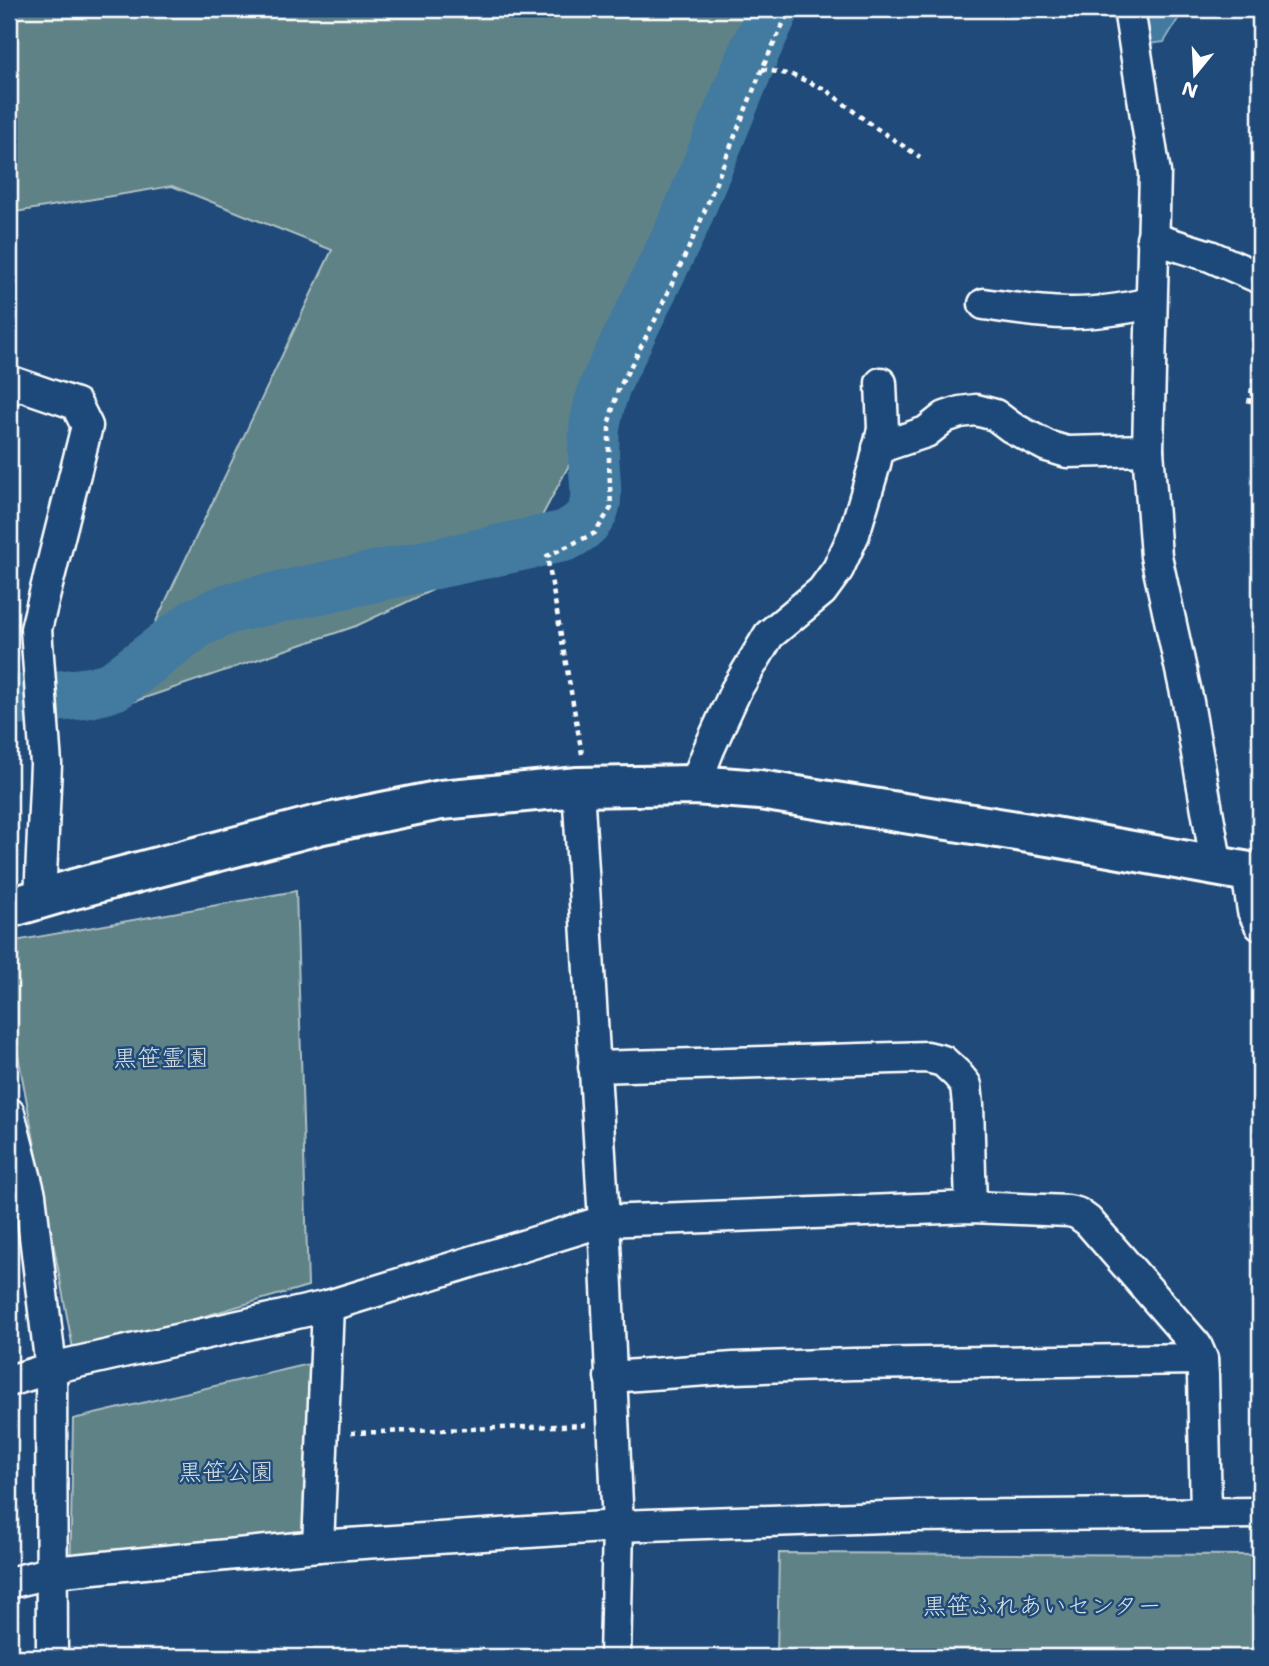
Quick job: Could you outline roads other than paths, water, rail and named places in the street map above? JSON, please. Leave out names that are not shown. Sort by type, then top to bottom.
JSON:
[{"type":"street","points":[[1129,9],[1155,173],[1148,450],[1156,556],[1188,702],[1253,911],[1260,925]]},
{"type":"street","points":[[1152,238],[1210,256],[1260,278]]},
{"type":"street","points":[[984,304],[1070,314],[1116,310],[1151,303]]},
{"type":"street","points":[[9,390],[12,382],[76,404],[87,426],[36,629],[47,764],[24,903],[318,825],[441,800],[578,787],[695,785],[760,790],[1041,835],[1242,871]]},
{"type":"street","points":[[695,785],[736,690],[769,635],[822,590],[838,569],[854,534],[875,464],[883,429],[881,383]]},
{"type":"street","points":[[878,448],[926,432],[946,417],[976,410],[995,415],[1047,446],[1067,452],[1148,450]]},
{"type":"street","points":[[578,787],[604,1221],[618,1526],[615,1657]]},
{"type":"street","points":[[594,1067],[927,1057],[943,1061],[966,1085],[971,1207]]},
{"type":"street","points":[[9,1113],[20,1198],[51,1368],[52,1657]]},
{"type":"street","points":[[9,1381],[51,1368],[328,1307],[604,1221],[971,1207],[1068,1211],[1077,1213],[1088,1221],[1196,1345],[1202,1359],[1206,1512]]},
{"type":"street","points":[[318,1546],[328,1307]]},
{"type":"street","points":[[610,1377],[841,1364],[1202,1359]]},
{"type":"street","points":[[9,1583],[53,1572],[318,1546],[618,1526],[913,1516],[1260,1513]]},
{"type":"water","points":[[1144,9],[1184,9],[1164,42],[1148,44]]},
{"type":"waterway","points":[[9,702],[89,692],[115,685],[198,622],[227,609],[565,536],[586,522],[596,497],[595,429],[606,383],[684,223],[774,9]]},
{"type":"park label","name":"黒笹霊園","points":[[161,1058]]},
{"type":"park label","name":"黒笹公園","points":[[226,1472]]},
{"type":"park label","name":"黒笹ふれあいセンター","points":[[1042,1606]]}]
